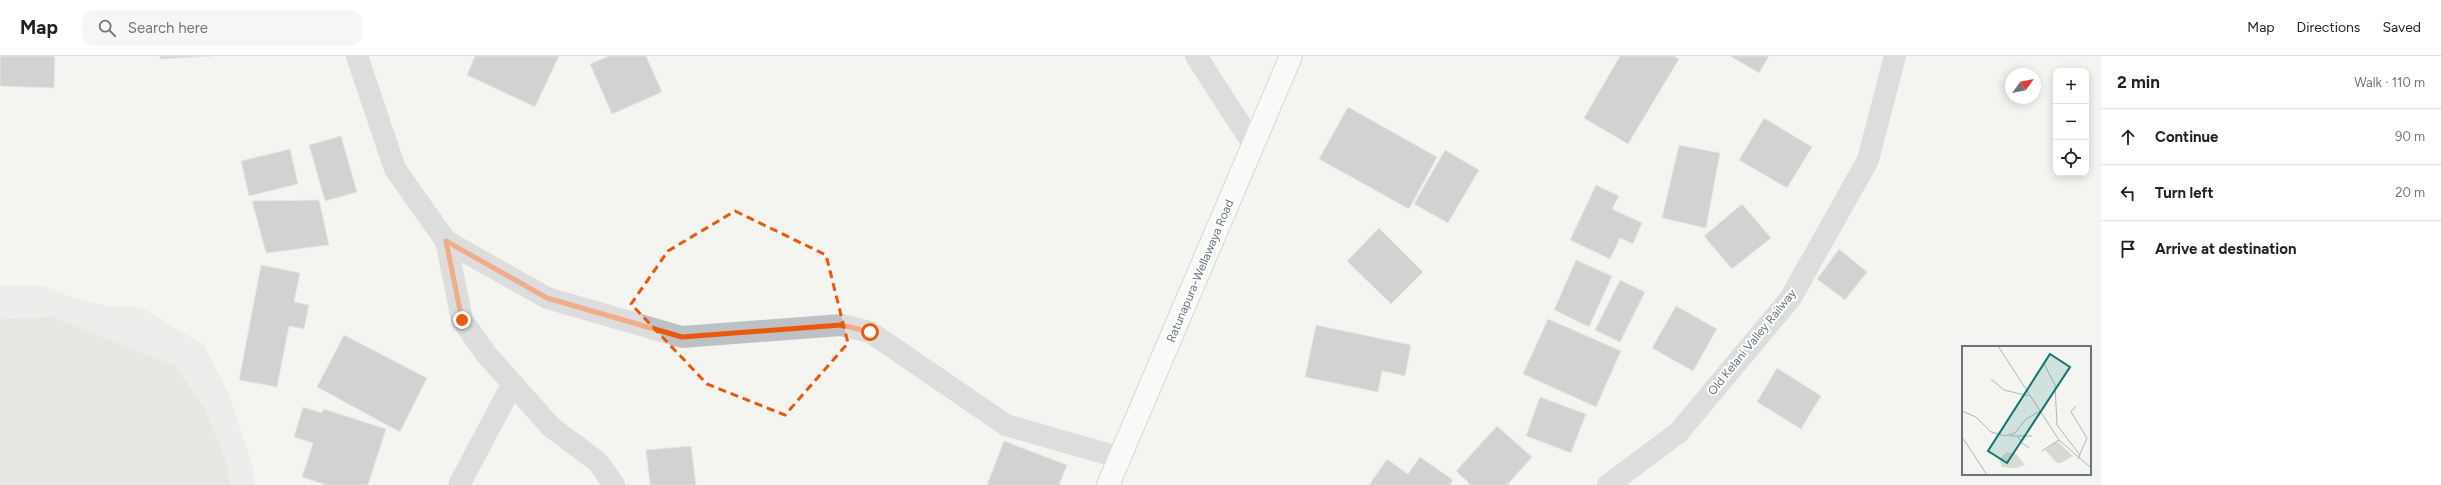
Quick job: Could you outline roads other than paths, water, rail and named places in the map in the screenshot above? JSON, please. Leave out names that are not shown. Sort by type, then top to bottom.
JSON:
[{"type":"highway","name":"Ratunapura-Wellawaya Road","points":[[1108,485],[1121,458],[1291,56]]},
{"type":"street","points":[[357,56],[396,169],[446,241],[462,320],[486,354],[551,427],[598,462],[614,485]]},
{"type":"street","points":[[1196,56],[1253,144]]},
{"type":"street","name":"Old Kelani Valley Railway","points":[[1608,485],[1678,434],[1790,300],[1868,160],[1895,56]]},
{"type":"street","points":[[446,241],[547,298],[682,337],[841,325],[870,332],[1006,425],[1121,458]]},
{"type":"street","points":[[459,485],[512,384]]}]
